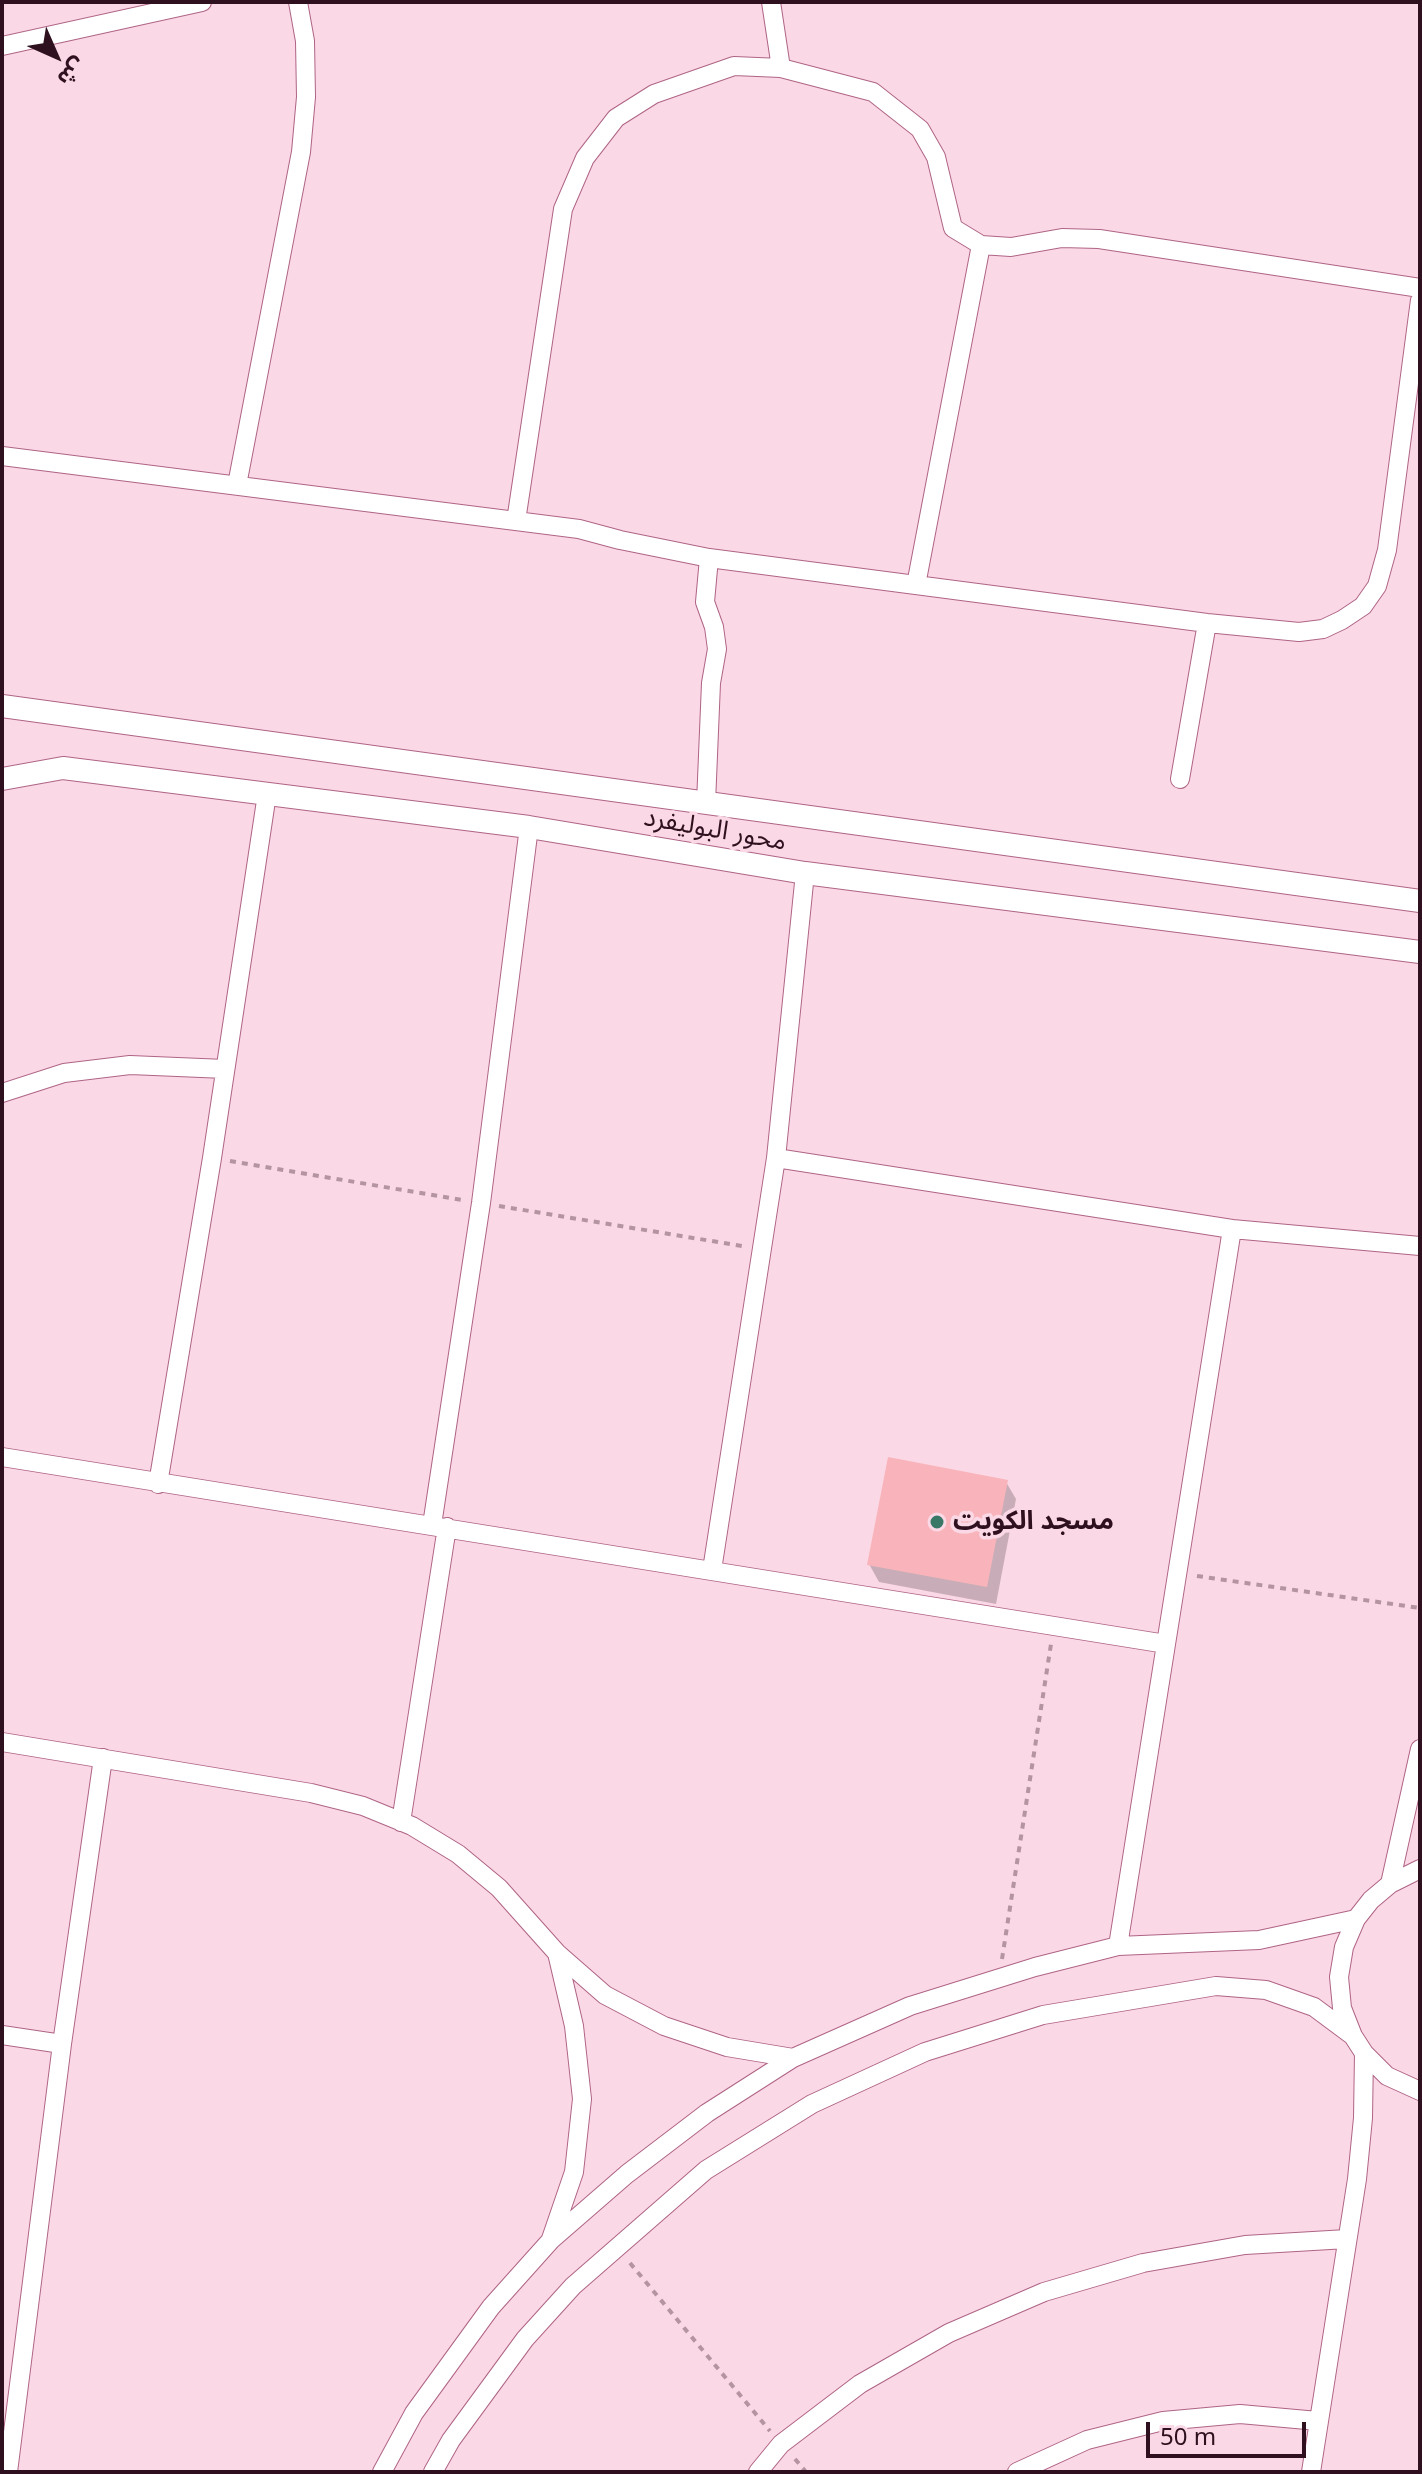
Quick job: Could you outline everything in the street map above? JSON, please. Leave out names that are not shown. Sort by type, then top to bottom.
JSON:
[{"type":"street","points":[[2,46],[202,2]]},
{"type":"street","points":[[237,485],[301,152],[306,83],[305,41],[298,2]]},
{"type":"street","points":[[771,2],[781,68]]},
{"type":"street","points":[[516,521],[563,209],[585,158],[616,118],[654,94],[734,66],[781,68],[873,92],[920,129],[936,157],[953,228],[981,245],[1011,247],[1062,238],[1099,239],[1420,288]]},
{"type":"street","points":[[916,585],[981,245]]},
{"type":"street","points":[[2,456],[579,529],[709,558],[1207,623],[1299,632],[1323,629],[1342,620],[1363,606],[1377,586],[1387,550],[1420,300]]},
{"type":"street","points":[[706,803],[711,683],[717,649],[714,627],[705,602],[709,558]]},
{"type":"street","points":[[1180,779],[1207,623]]},
{"type":"street","name":"محور البوليفرد","points":[[2,706],[1420,901]]},
{"type":"street","name":"محور البوليفرد","points":[[2,779],[63,768],[529,827],[805,873],[1420,952]]},
{"type":"street","points":[[158,1484],[267,794]]},
{"type":"street","points":[[401,1822],[529,827]]},
{"type":"street","points":[[712,1570],[776,1158],[805,873]]},
{"type":"street","points":[[2,1093],[64,1073],[130,1065],[225,1069]]},
{"type":"street","points":[[776,1158],[1232,1229],[1420,1246]]},
{"type":"street","points":[[1118,1946],[1232,1229]]},
{"type":"street","points":[[2,1457],[1166,1644]]},
{"type":"street","points":[[2,1742],[311,1793],[363,1806],[401,1822],[458,1854],[499,1888],[557,1953],[605,1995],[664,2026],[727,2047],[793,2058]]},
{"type":"street","points":[[1390,1884],[1420,1749]]},
{"type":"street","points":[[8,2472],[62,2044],[103,1758]]},
{"type":"street","points":[[1420,1869],[1390,1884],[1371,1900],[1356,1919],[1344,1947],[1339,1977],[1342,2008],[1353,2036],[1364,2053],[1387,2076],[1420,2091]]},
{"type":"street","points":[[382,2472],[423,2401],[491,2307],[551,2240],[627,2174],[707,2113],[793,2058],[910,2006],[1118,1946],[1259,1940],[1356,1919]]},
{"type":"street","points":[[551,2240],[574,2172],[582,2099],[574,2026],[557,1953]]},
{"type":"street","points":[[433,2472],[451,2440],[525,2339],[573,2286],[706,2170],[812,2104],[925,2052],[1043,2015],[1216,1986],[1266,1990],[1314,2007],[1353,2036]]},
{"type":"street","points":[[2,2035],[62,2044]]},
{"type":"street","points":[[1311,2472],[1363,2118],[1364,2053]]},
{"type":"street","points":[[758,2472],[781,2444],[873,2377],[949,2333],[1044,2292],[1143,2263],[1245,2245],[1347,2239]]},
{"type":"street","points":[[1017,2472],[1087,2440],[1163,2421],[1240,2414],[1318,2421]]},
{"type":"path","points":[[1177,1573],[1420,1608]]},
{"type":"path","points":[[999,1978],[1054,1626]]},
{"type":"path","points":[[616,2246],[806,2472]]},
{"type":"building","name":"مسجد الكويت","points":[[888,1457],[1008,1480],[987,1587],[867,1565]]},
{"type":"place","name":"مسجد الكويت","points":[[937,1522]]}]
